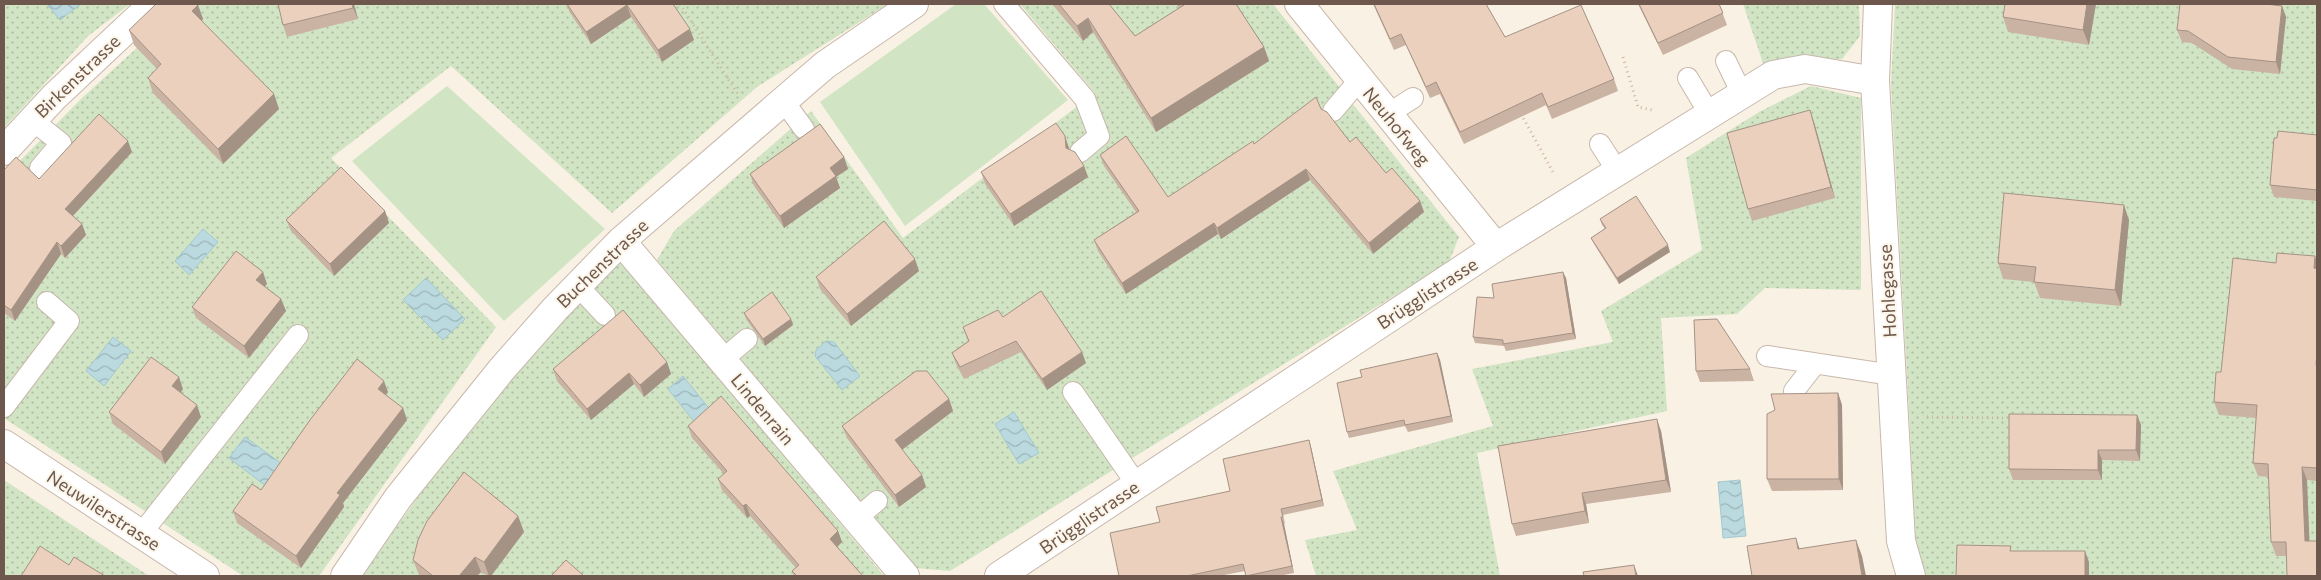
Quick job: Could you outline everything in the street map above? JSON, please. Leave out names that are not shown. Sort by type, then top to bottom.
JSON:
[{"type":"street","name":"Birkenstrasse","points":[[4,151],[54,96],[153,4]]},
{"type":"street","name":"Buchenstrasse","points":[[345,576],[398,498],[502,369],[621,241],[825,65],[914,4]]},
{"type":"street","name":"Neuhofweg","points":[[1300,4],[1496,247]]},
{"type":"street","name":"Hohlegasse","points":[[1878,4],[1875,80],[1894,417],[1902,541],[1911,576]]},
{"type":"street","name":"Brügglistrasse","points":[[999,576],[1496,247],[1773,75],[1805,69],[1875,80]]},
{"type":"street","name":"Lindenrain","points":[[621,241],[905,576]]},
{"type":"street","name":"Neuwilerstrasse","points":[[4,444],[204,576]]},
{"type":"lane","points":[[1004,4],[1085,99],[1099,136],[1080,152]]},
{"type":"lane","points":[[1726,61],[1742,94]]},
{"type":"lane","points":[[1688,78],[1710,115]]},
{"type":"lane","points":[[1333,111],[1360,79]]},
{"type":"lane","points":[[1388,114],[1413,98]]},
{"type":"lane","points":[[783,100],[804,129]]},
{"type":"lane","points":[[32,120],[62,143],[40,168]]},
{"type":"lane","points":[[1600,144],[1618,172]]},
{"type":"lane","points":[[578,286],[605,315]]},
{"type":"lane","points":[[4,407],[69,321],[47,302]]},
{"type":"lane","points":[[141,534],[298,335]]},
{"type":"lane","points":[[722,360],[747,339]]},
{"type":"lane","points":[[1767,356],[1892,375]]},
{"type":"lane","points":[[1794,391],[1815,364]]},
{"type":"lane","points":[[1073,392],[1137,485]]},
{"type":"lane","points":[[856,519],[877,500]]},
{"type":"path","points":[[680,4],[756,124]]},
{"type":"path","points":[[1623,57],[1638,107],[1651,109],[1672,138]]},
{"type":"path","points":[[1517,107],[1570,202]]},
{"type":"path","points":[[1894,417],[2004,418]]},
{"type":"green space","points":[[4,4],[130,4],[88,36],[4,128]]},
{"type":"green space","points":[[185,4],[888,4],[757,87],[612,213],[451,66],[331,158],[496,327],[319,576],[243,576],[4,418],[4,177],[82,98]]},
{"type":"green space","points":[[956,4],[984,4],[1068,100],[905,226],[820,102]]},
{"type":"green space","points":[[1020,4],[1273,4],[1459,237],[1449,262],[950,571],[915,568],[657,260],[674,231],[811,111],[903,238],[1095,93]]},
{"type":"green space","points":[[1743,4],[1859,4],[1860,36],[1842,59],[1812,59],[1765,69]]},
{"type":"green space","points":[[1895,4],[2317,4],[2317,576],[1924,576],[1914,539],[1911,448],[1891,85]]},
{"type":"green space","points":[[447,86],[605,229],[504,321],[352,161]]},
{"type":"green space","points":[[1811,86],[1861,98],[1861,290],[1765,288],[1737,314],[1661,318],[1667,411],[1477,453],[1500,576],[1316,576],[1305,540],[1357,530],[1333,471],[1493,426],[1472,369],[1613,342],[1601,311],[1702,250],[1686,158],[1759,112]]},
{"type":"green space","points":[[619,257],[884,576],[361,576],[478,414]]},
{"type":"green space","points":[[4,480],[149,576],[4,576]]},
{"type":"water","points":[[47,4],[81,4],[60,20]]},
{"type":"water","points":[[203,229],[218,242],[189,275],[175,261]]},
{"type":"water","points":[[426,278],[465,319],[443,340],[403,300]]},
{"type":"water","points":[[113,337],[131,351],[104,386],[86,371]]},
{"type":"water","points":[[826,341],[834,342],[860,376],[842,390],[815,356],[816,350]]},
{"type":"water","points":[[683,376],[711,411],[696,424],[668,389]]},
{"type":"water","points":[[1014,412],[1039,453],[1019,464],[995,424]]},
{"type":"water","points":[[245,437],[282,464],[266,486],[229,458]]},
{"type":"water","points":[[1740,480],[1746,536],[1723,538],[1718,482]]},
{"type":"building","points":[[156,4],[197,4],[192,11],[274,94],[218,149],[148,78],[161,64],[129,30]]},
{"type":"building","points":[[278,4],[352,4],[353,8],[283,25]]},
{"type":"building","points":[[567,4],[673,4],[690,29],[658,50],[627,5],[586,32]]},
{"type":"building","points":[[1059,4],[1109,4],[1135,36],[1184,5],[1182,4],[1236,4],[1264,47],[1151,118],[1088,18],[1077,26]]},
{"type":"building","points":[[1374,4],[1486,4],[1505,37],[1581,5],[1614,79],[1548,107],[1542,93],[1460,132],[1436,82],[1426,87],[1401,34],[1390,39]]},
{"type":"building","points":[[1639,4],[1719,4],[1723,13],[1658,43]]},
{"type":"building","points":[[2005,4],[2087,4],[2083,30],[2003,17]]},
{"type":"building","points":[[2180,4],[2266,4],[2282,6],[2276,62],[2228,57],[2188,31],[2177,30]]},
{"type":"building","points":[[1316,97],[1321,109],[1327,112],[1350,142],[1356,137],[1386,173],[1392,168],[1420,201],[1369,243],[1306,169],[1217,228],[1214,223],[1122,283],[1094,240],[1139,211],[1100,155],[1126,136],[1168,197],[1253,141],[1254,144]]},
{"type":"building","points":[[1810,110],[1831,187],[1748,209],[1727,133]]},
{"type":"building","points":[[99,114],[128,141],[65,209],[82,224],[61,246],[57,242],[11,310],[4,305],[4,170],[16,157],[39,179]]},
{"type":"building","points":[[1056,123],[1065,136],[1066,148],[1075,152],[1084,166],[1010,214],[981,172]]},
{"type":"building","points":[[820,124],[844,157],[830,168],[836,176],[780,216],[750,174]]},
{"type":"building","points":[[2278,131],[2317,135],[2317,190],[2270,185],[2274,138],[2277,138]]},
{"type":"building","points":[[341,167],[385,211],[330,264],[286,220]]},
{"type":"building","points":[[2004,193],[2124,205],[2115,290],[2034,282],[2036,267],[1998,263]]},
{"type":"building","points":[[1636,196],[1668,245],[1617,278],[1591,238],[1606,228],[1600,219]]},
{"type":"building","points":[[884,221],[915,259],[847,314],[816,277]]},
{"type":"building","points":[[236,251],[263,272],[256,280],[281,299],[244,346],[192,307]]},
{"type":"building","points":[[2277,253],[2315,256],[2314,268],[2317,269],[2317,468],[2302,467],[2305,541],[2317,541],[2317,576],[2287,576],[2286,542],[2271,542],[2268,464],[2253,463],[2257,405],[2214,402],[2216,372],[2221,372],[2233,258],[2276,263]]},
{"type":"building","points":[[1563,272],[1573,333],[1503,344],[1503,340],[1473,337],[1477,297],[1494,298],[1492,284]]},
{"type":"building","points":[[1041,291],[1082,352],[1042,379],[1016,341],[960,367],[952,353],[969,341],[963,327],[998,310],[1003,317]]},
{"type":"building","points":[[772,292],[791,319],[763,339],[744,313]]},
{"type":"building","points":[[623,310],[667,362],[640,385],[629,373],[587,409],[553,369]]},
{"type":"building","points":[[1717,319],[1750,369],[1696,371],[1694,320]]},
{"type":"building","points":[[1437,353],[1451,416],[1405,425],[1404,420],[1347,432],[1337,383],[1362,377],[1360,370]]},
{"type":"building","points":[[151,357],[179,377],[172,386],[197,405],[161,452],[109,412]]},
{"type":"building","points":[[357,359],[384,381],[378,389],[403,408],[337,493],[340,495],[296,556],[233,511],[252,484],[261,490],[310,420]]},
{"type":"building","points":[[916,371],[927,371],[949,399],[895,440],[922,475],[895,495],[842,426]]},
{"type":"building","points":[[1838,393],[1839,479],[1767,479],[1767,414],[1775,410],[1771,394]]},
{"type":"building","points":[[721,396],[838,531],[830,539],[863,576],[797,576],[792,571],[799,565],[746,504],[743,506],[718,479],[727,471],[688,426]]},
{"type":"building","points":[[2009,414],[2137,415],[2136,450],[2098,450],[2098,470],[2009,469]]},
{"type":"building","points":[[1657,419],[1666,480],[1582,493],[1585,511],[1512,524],[1498,446]]},
{"type":"building","points":[[1309,440],[1322,500],[1281,509],[1283,517],[1281,517],[1292,566],[1246,576],[1243,564],[1187,576],[1119,576],[1110,533],[1160,522],[1156,507],[1230,491],[1223,459]]},
{"type":"building","points":[[464,472],[518,516],[484,562],[475,557],[459,576],[433,576],[413,560],[418,540],[427,521]]},
{"type":"building","points":[[1796,538],[1798,549],[1856,540],[1862,576],[1752,576],[1747,546]]},
{"type":"building","points":[[1957,545],[2011,546],[2010,551],[2085,551],[2085,576],[1956,576]]},
{"type":"building","points":[[40,546],[69,565],[74,557],[105,576],[21,576]]},
{"type":"building","points":[[566,560],[584,576],[551,576]]},
{"type":"building","points":[[1634,565],[1636,576],[1584,576],[1583,572]]}]
